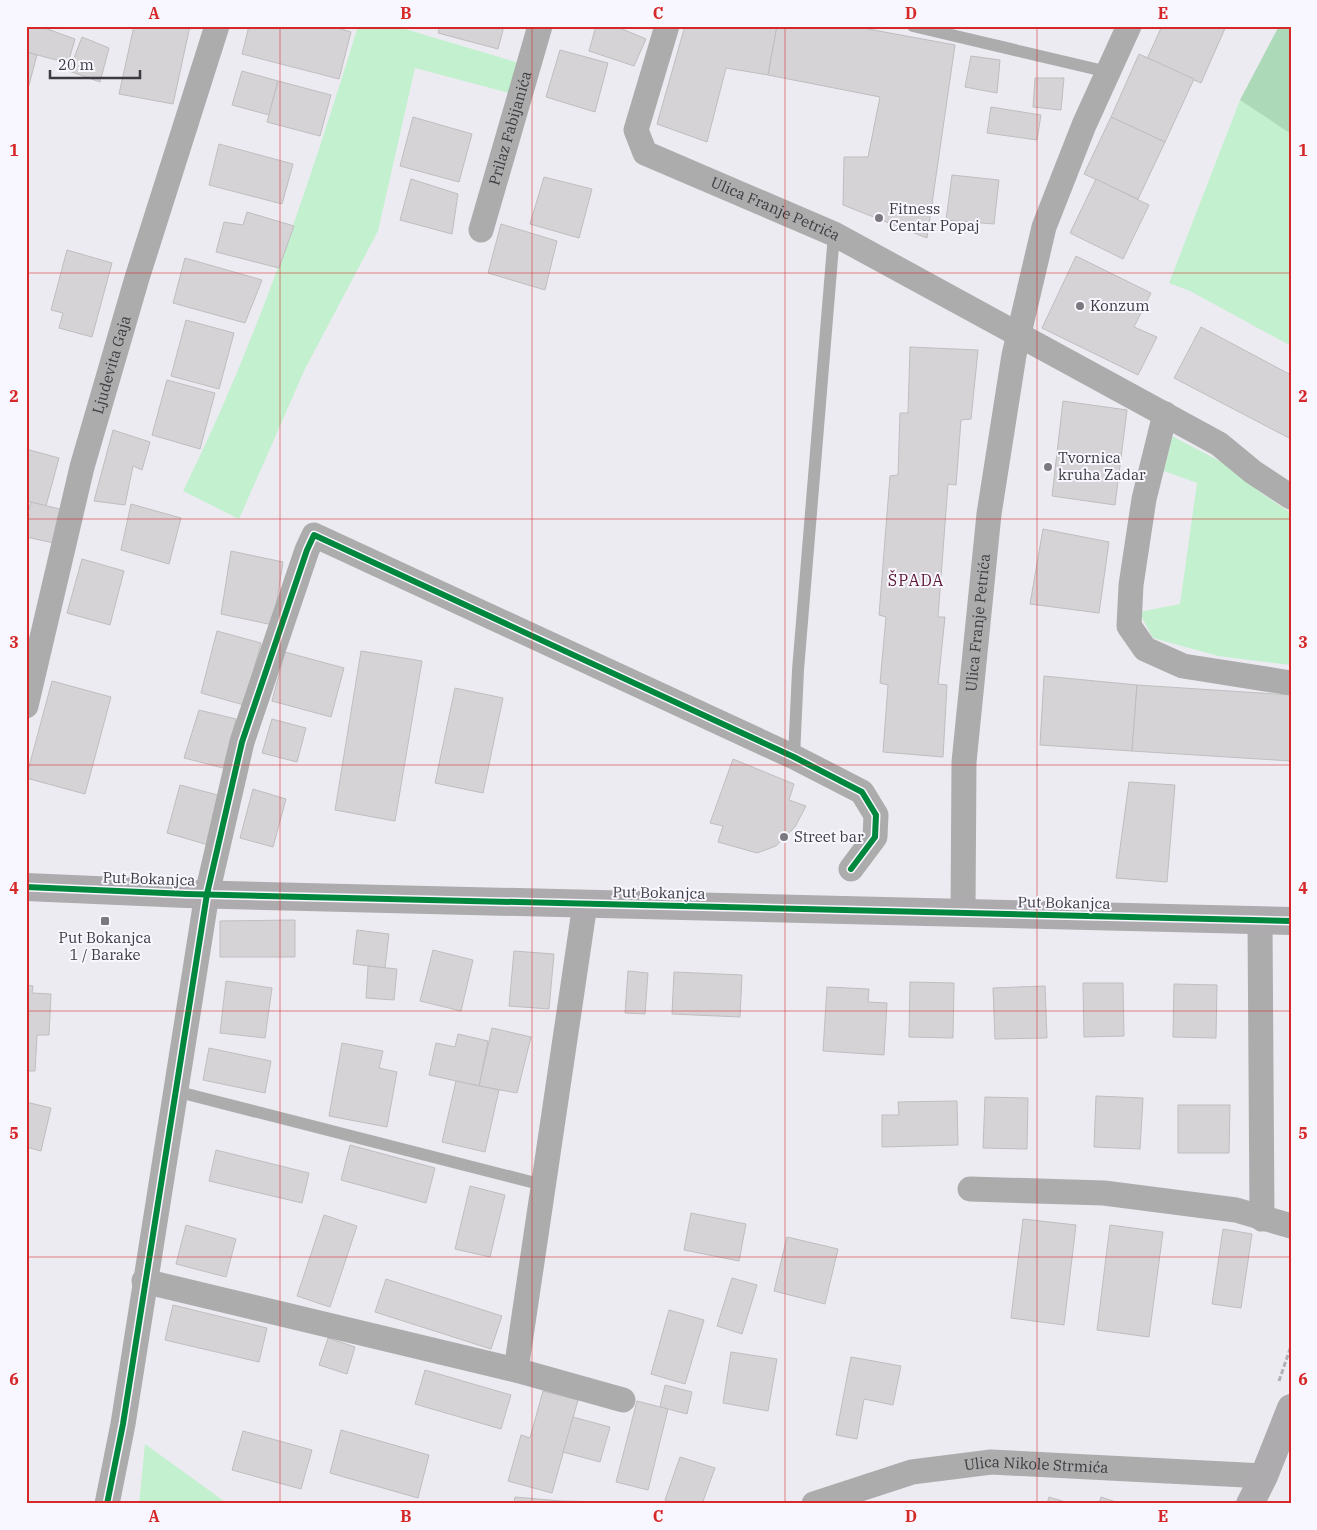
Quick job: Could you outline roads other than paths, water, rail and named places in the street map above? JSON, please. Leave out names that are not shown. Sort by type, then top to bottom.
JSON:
[{"type":"main road","name":"Put Bokanjca","points":[[26,886],[207,894],[1291,921]]},
{"type":"main road","points":[[1250,1504],[1264,1476],[1291,1408]]},
{"type":"street","name":"Ljudevita Gaja","points":[[26,706],[82,467],[137,278],[217,26]]},
{"type":"street","name":"Prilaz Fabijanića","points":[[482,230],[540,26]]},
{"type":"street","name":"Ulica Franje Petrića","points":[[667,26],[636,130],[645,154],[834,234],[1019,335]]},
{"type":"street","name":"Ulica Franje Petrića","points":[[962,913],[965,752],[989,514],[1019,335],[1044,227],[1084,125],[1129,26]]},
{"type":"street","points":[[1019,335],[1219,444],[1252,472],[1291,497]]},
{"type":"street","points":[[1165,414],[1144,500],[1131,585],[1129,626],[1145,649],[1183,666],[1291,683]]},
{"type":"street","points":[[108,1504],[123,1424],[144,1281],[207,894],[242,742],[306,550],[314,535],[794,757],[862,792],[876,815],[874,837],[851,869]]},
{"type":"street","points":[[516,1370],[585,904]]},
{"type":"street","points":[[1260,921],[1262,1219]]},
{"type":"street","points":[[970,1189],[1104,1193],[1236,1210],[1291,1226]]},
{"type":"street","points":[[144,1281],[516,1370],[623,1400]]},
{"type":"street","name":"Ulica Nikole Strmića","points":[[814,1504],[912,1472],[991,1462],[1264,1476]]},
{"type":"lane","points":[[913,26],[1108,72]]},
{"type":"lane","points":[[794,757],[800,651],[834,234]]},
{"type":"lane","points":[[175,1091],[543,1185]]},
{"type":"place","name":"Fitness Centar Popaj","points":[[879,218]]},
{"type":"place","name":"Konzum","points":[[1080,306]]},
{"type":"place","name":"Tvornica kruha Zadar","points":[[1048,467]]},
{"type":"place","name":"Street bar","points":[[784,837]]},
{"type":"place","name":"Put Bokanjca 1 / Barake","points":[[105,921]]},
{"type":"district","name":"ŠPADA","points":[[916,580]]}]
